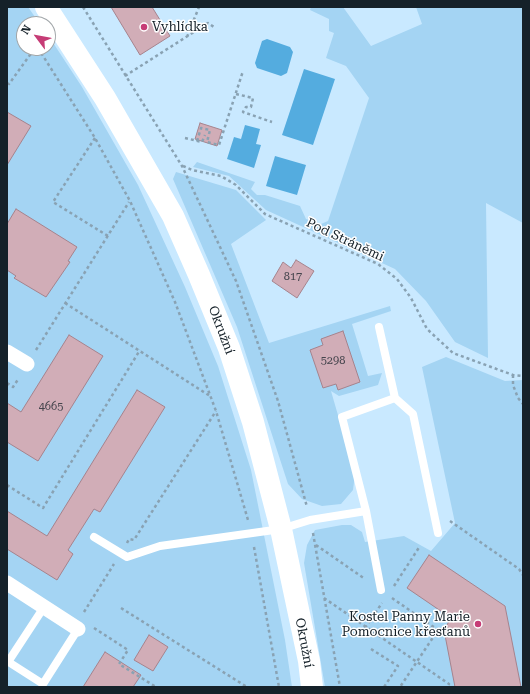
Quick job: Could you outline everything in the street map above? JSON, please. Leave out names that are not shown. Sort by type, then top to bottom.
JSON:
[{"type":"street","name":"Okružní","points":[[46,7],[101,91],[173,216],[229,348],[248,407],[281,529],[309,661],[312,687]]},
{"type":"street","points":[[7,352],[27,364]]},
{"type":"street","points":[[7,583],[78,629]]},
{"type":"lane","points":[[379,327],[394,398],[413,414],[435,510],[438,533]]},
{"type":"lane","points":[[381,590],[366,511],[342,417],[394,398]]},
{"type":"lane","points":[[94,537],[127,558],[160,546],[281,529],[310,520],[366,511]]},
{"type":"lane","points":[[44,607],[8,662],[43,684],[78,629]]},
{"type":"path","points":[[83,7],[125,76],[208,23],[214,27]]},
{"type":"path","points":[[187,37],[199,7]]},
{"type":"path","points":[[8,85],[28,56]]},
{"type":"path","points":[[43,56],[95,138],[130,201],[175,302],[210,396],[252,533],[279,687]]},
{"type":"path","points":[[186,138],[202,142],[205,135],[204,141],[219,145],[243,71]]},
{"type":"path","name":"Pod Stráněmi","points":[[125,76],[182,166],[203,173],[221,176],[236,186],[265,214],[378,264],[397,279],[411,298],[427,330],[453,353],[513,375],[523,376]]},
{"type":"path","points":[[236,94],[253,98],[251,107],[246,107],[243,112],[272,122]]},
{"type":"path","points":[[197,141],[201,128],[210,130],[207,142]]},
{"type":"path","points":[[95,138],[53,202],[108,236]]},
{"type":"path","points":[[27,364],[130,201]]},
{"type":"path","points":[[65,303],[210,396]]},
{"type":"path","points":[[7,485],[44,508],[140,350]]},
{"type":"path","points":[[513,375],[518,398],[523,404]]},
{"type":"path","points":[[435,510],[520,569],[523,576]]},
{"type":"path","points":[[316,545],[438,630],[400,687]]},
{"type":"path","points":[[417,550],[420,546]]},
{"type":"path","points":[[324,598],[449,684],[447,687]]},
{"type":"path","points":[[122,608],[247,687]]},
{"type":"path","points":[[93,628],[128,650],[118,664],[156,687]]},
{"type":"path","points":[[371,649],[398,666],[384,687]]},
{"type":"shaded area","points":[[7,7],[28,7],[34,16],[16,16],[16,56],[56,56],[56,47],[82,87],[138,185],[185,287],[218,366],[251,470],[285,640],[292,687],[7,687]]},
{"type":"shaded area","points":[[311,7],[343,7],[371,46],[422,24],[416,7],[523,7],[523,223],[486,203],[488,358],[455,342],[426,301],[395,269],[266,210],[229,176],[193,167],[197,162],[255,182],[251,189],[257,195],[265,195],[300,206],[306,219],[321,224],[328,221],[369,98],[346,66],[326,58],[334,33],[329,31],[329,19],[310,10]]},
{"type":"shaded area","points":[[267,39],[290,47],[293,52],[287,73],[281,76],[257,68],[255,63],[262,41]]},
{"type":"shaded area","points":[[304,69],[335,79],[313,145],[282,135]]},
{"type":"shaded area","points":[[245,125],[260,129],[256,144],[261,145],[254,168],[227,159],[234,137],[241,139]]},
{"type":"shaded area","points":[[275,156],[306,165],[297,195],[266,186]]},
{"type":"shaded area","points":[[176,172],[236,190],[266,220],[231,244],[269,343],[390,306],[391,311],[352,324],[368,376],[382,373],[378,385],[339,396],[331,391],[355,474],[353,490],[341,504],[322,506],[302,499],[288,484],[237,327],[173,179]]},
{"type":"shaded area","points":[[446,357],[505,381],[523,380],[523,687],[325,687],[304,563],[307,545],[315,530],[342,525],[351,525],[362,532],[365,542],[404,536],[431,551],[455,523],[422,367]]},
{"type":"building","name":"Vyhlídka","points":[[111,7],[152,7],[170,36],[140,55]]},
{"type":"building","points":[[7,112],[31,126],[7,165]]},
{"type":"building","points":[[200,123],[222,130],[217,146],[195,139]]},
{"type":"building","points":[[16,209],[77,247],[68,261],[70,262],[46,297],[14,278],[16,276],[7,270],[7,224]]},
{"type":"building","points":[[296,260],[314,271],[297,298],[272,281],[283,262],[291,268]]},
{"type":"building","points":[[343,331],[360,382],[338,390],[336,384],[323,388],[310,350],[323,345],[321,339]]},
{"type":"building","points":[[69,335],[103,356],[38,461],[7,442],[7,403],[21,412]]},
{"type":"building","points":[[137,390],[165,407],[100,512],[94,509],[68,550],[73,554],[57,580],[7,549],[7,511],[47,536]]},
{"type":"building","name":"Kostel Panny Marie Pomocnice křesťanů","points":[[429,555],[505,606],[521,687],[455,687],[444,630],[451,618],[407,588]]},
{"type":"building","points":[[149,635],[168,647],[153,671],[134,660]]},
{"type":"building","points":[[105,652],[141,675],[133,687],[83,687]]},
{"type":"place","name":"Vyhlídka","points":[[144,27]]},
{"type":"place","name":"Kostel Panny Marie Pomocnice křesťanů","points":[[478,624]]}]
